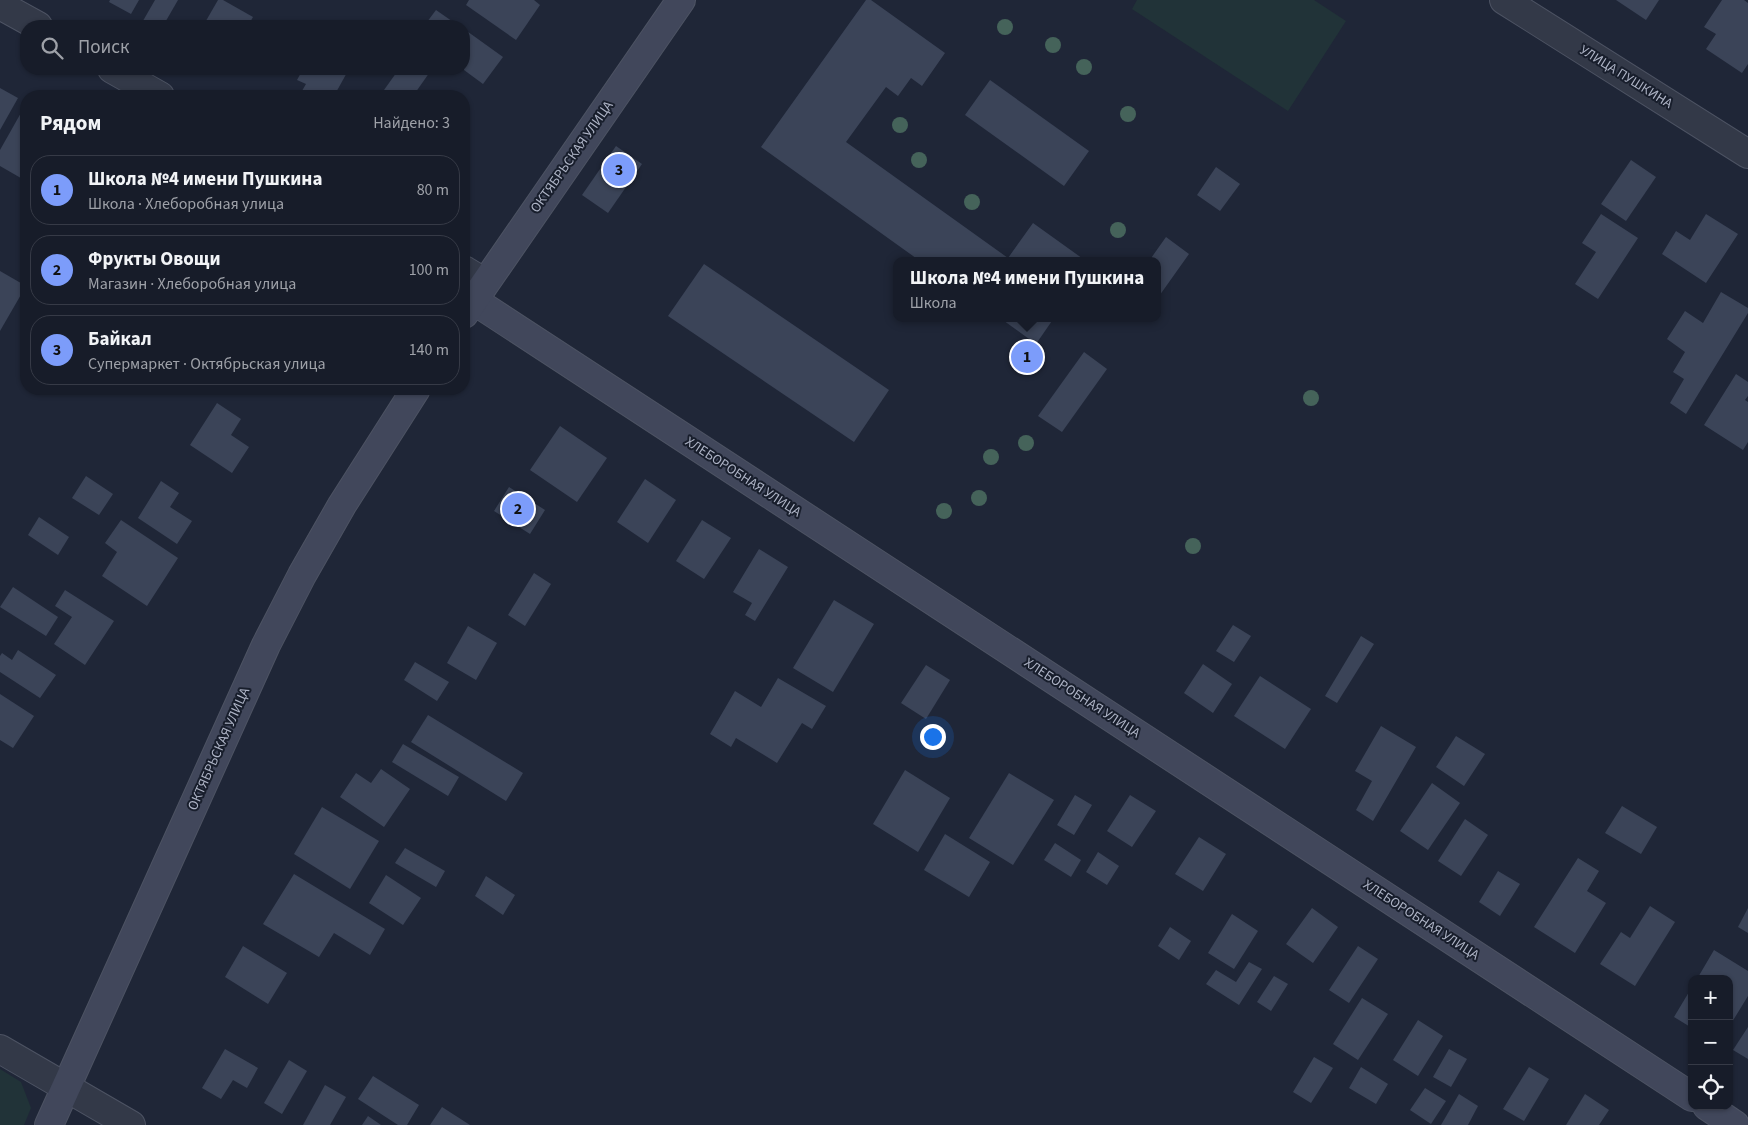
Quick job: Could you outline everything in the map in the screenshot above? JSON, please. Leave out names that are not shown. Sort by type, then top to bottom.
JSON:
[{"type":"street","name":"ОКТЯБРЬСКАЯ УЛИЦА","points":[[471,292],[681,0]]},
{"type":"street","name":"УЛИЦА ПУШКИНА","points":[[1504,0],[1748,154]]},
{"type":"street","points":[[0,5],[27,20]]},
{"type":"street","points":[[123,75],[149,90]]},
{"type":"street","name":"ХЛЕБОРОБНАЯ УЛИЦА","points":[[471,292],[1688,1094]]},
{"type":"street","name":"ОКТЯБРЬСКАЯ УЛИЦА","points":[[50,1125],[65,1087],[270,636],[342,505],[412,395]]},
{"type":"street","points":[[0,1049],[131,1125]]},
{"type":"street","points":[[1712,1110],[1735,1125]]},
{"type":"shaded area","points":[[1137,0],[1314,0],[1346,21],[1288,111],[1132,9]]},
{"type":"shaded area","points":[[0,1069],[21,1082],[31,1108],[24,1125],[0,1125]]},
{"type":"building","points":[[110,0],[139,0],[131,14],[109,2]]},
{"type":"building","points":[[155,0],[178,0],[166,20],[143,20]]},
{"type":"building","points":[[218,0],[223,0],[253,17],[251,20],[206,20]]},
{"type":"building","points":[[469,0],[534,0],[540,5],[516,40],[466,5]]},
{"type":"building","points":[[866,0],[871,0],[945,53],[922,86],[911,78],[898,96],[886,87],[846,142],[1007,257],[914,257],[761,147]]},
{"type":"building","points":[[1616,0],[1659,0],[1646,20]]},
{"type":"building","points":[[1722,0],[1744,0],[1748,3],[1748,64],[1742,73],[1706,49],[1716,34],[1704,27]]},
{"type":"building","points":[[436,10],[450,20],[428,20]]},
{"type":"building","points":[[470,33],[503,57],[483,84],[470,74]]},
{"type":"building","points":[[300,75],[346,75],[337,90],[302,90],[306,84],[297,80]]},
{"type":"building","points":[[395,75],[428,75],[417,90],[384,90]]},
{"type":"building","points":[[990,80],[1089,151],[1064,186],[965,115]]},
{"type":"building","points":[[0,88],[18,98],[0,130]]},
{"type":"building","points":[[20,115],[20,178],[0,166],[0,150]]},
{"type":"building","points":[[616,146],[642,164],[608,213],[582,195]]},
{"type":"building","points":[[1631,160],[1656,177],[1626,221],[1601,204]]},
{"type":"building","points":[[1216,167],[1240,184],[1220,211],[1197,195]]},
{"type":"building","points":[[1601,214],[1638,238],[1598,299],[1575,284],[1596,252],[1582,243]]},
{"type":"building","points":[[1706,214],[1738,234],[1706,283],[1662,254],[1676,231],[1690,240]]},
{"type":"building","points":[[1033,223],[1080,257],[1009,257]]},
{"type":"building","points":[[1166,237],[1189,254],[1161,293],[1161,257],[1152,257]]},
{"type":"building","points":[[704,264],[889,390],[854,442],[668,316]]},
{"type":"building","points":[[0,271],[20,283],[20,296],[0,331]]},
{"type":"building","points":[[1721,292],[1748,308],[1748,313],[1686,414],[1670,403],[1684,379],[1673,372],[1685,352],[1667,339],[1685,311],[1703,323]]},
{"type":"building","points":[[1006,322],[1051,322],[1036,344]]},
{"type":"building","points":[[1084,352],[1107,369],[1062,432],[1038,416]]},
{"type":"building","points":[[1736,374],[1748,382],[1748,396],[1745,400],[1748,402],[1748,442],[1743,450],[1704,425]]},
{"type":"building","points":[[217,403],[241,419],[231,435],[249,447],[232,473],[190,445]]},
{"type":"building","points":[[560,426],[607,458],[577,502],[530,470]]},
{"type":"building","points":[[86,476],[113,494],[99,515],[72,498]]},
{"type":"building","points":[[645,479],[676,500],[648,543],[617,522]]},
{"type":"building","points":[[161,481],[179,493],[170,507],[192,521],[177,544],[138,518]]},
{"type":"building","points":[[509,487],[545,510],[530,534],[494,511]]},
{"type":"building","points":[[39,517],[69,537],[58,555],[28,535]]},
{"type":"building","points":[[121,520],[178,558],[147,606],[102,576],[117,552],[105,543]]},
{"type":"building","points":[[702,520],[731,538],[704,579],[676,561]]},
{"type":"building","points":[[759,549],[788,567],[755,621],[745,615],[752,603],[733,592]]},
{"type":"building","points":[[534,573],[551,584],[525,626],[508,615]]},
{"type":"building","points":[[13,587],[58,617],[46,636],[0,607]]},
{"type":"building","points":[[65,590],[114,621],[85,665],[54,644],[72,617],[55,606]]},
{"type":"building","points":[[834,600],[874,624],[833,692],[793,668]]},
{"type":"building","points":[[1233,625],[1251,636],[1234,662],[1216,651]]},
{"type":"building","points":[[468,626],[497,643],[476,680],[447,663]]},
{"type":"building","points":[[1361,636],[1374,644],[1337,703],[1325,696]]},
{"type":"building","points":[[18,650],[56,675],[40,698],[0,672],[0,656],[2,653],[12,660]]},
{"type":"building","points":[[415,662],[449,682],[437,701],[404,680]]},
{"type":"building","points":[[1203,664],[1232,684],[1213,713],[1184,693]]},
{"type":"building","points":[[926,665],[950,680],[926,719],[901,703]]},
{"type":"building","points":[[1260,676],[1311,709],[1285,749],[1234,716]]},
{"type":"building","points":[[778,678],[826,706],[812,729],[802,723],[777,763],[736,738],[731,747],[710,734],[735,691],[761,707]]},
{"type":"building","points":[[0,694],[34,716],[13,748],[0,740]]},
{"type":"building","points":[[428,715],[523,773],[506,801],[411,742]]},
{"type":"building","points":[[1381,726],[1416,747],[1373,821],[1356,810],[1372,781],[1355,771]]},
{"type":"building","points":[[1456,736],[1485,754],[1464,786],[1436,767]]},
{"type":"building","points":[[403,744],[459,777],[448,796],[392,762]]},
{"type":"building","points":[[381,769],[410,789],[384,827],[340,797],[356,773],[371,783]]},
{"type":"building","points":[[905,770],[950,798],[918,852],[873,824]]},
{"type":"building","points":[[1009,773],[1054,800],[1013,865],[969,838]]},
{"type":"building","points":[[1432,783],[1460,803],[1428,850],[1400,831]]},
{"type":"building","points":[[1075,795],[1092,805],[1074,835],[1057,825]]},
{"type":"building","points":[[1130,795],[1156,811],[1132,847],[1107,831]]},
{"type":"building","points":[[1622,806],[1657,827],[1641,854],[1605,833]]},
{"type":"building","points":[[322,807],[379,841],[350,889],[294,854]]},
{"type":"building","points":[[1465,819],[1488,835],[1461,876],[1438,861]]},
{"type":"building","points":[[945,834],[990,862],[969,897],[924,870]]},
{"type":"building","points":[[1199,837],[1226,854],[1203,891],[1175,874]]},
{"type":"building","points":[[1055,843],[1081,860],[1071,877],[1044,860]]},
{"type":"building","points":[[405,848],[445,871],[436,887],[395,863]]},
{"type":"building","points":[[1098,852],[1119,866],[1107,885],[1086,872]]},
{"type":"building","points":[[1578,858],[1599,871],[1587,891],[1606,903],[1575,953],[1534,927]]},
{"type":"building","points":[[1498,871],[1520,884],[1500,916],[1479,902]]},
{"type":"building","points":[[294,874],[385,929],[370,955],[334,933],[319,957],[263,924]]},
{"type":"building","points":[[386,875],[421,898],[403,925],[369,903]]},
{"type":"building","points":[[486,876],[515,895],[503,915],[475,896]]},
{"type":"building","points":[[1650,906],[1675,922],[1635,986],[1600,964],[1621,932],[1630,938]]},
{"type":"building","points":[[1312,908],[1338,927],[1313,963],[1286,944]]},
{"type":"building","points":[[1748,908],[1748,933],[1738,927]]},
{"type":"building","points":[[1232,914],[1258,931],[1234,969],[1208,953]]},
{"type":"building","points":[[1170,927],[1191,941],[1179,960],[1158,946]]},
{"type":"building","points":[[243,946],[287,973],[268,1004],[225,977]]},
{"type":"building","points":[[1358,946],[1378,959],[1349,1003],[1329,990]]},
{"type":"building","points":[[1714,950],[1748,971],[1748,996],[1733,1020],[1733,975],[1699,975]]},
{"type":"building","points":[[1249,962],[1262,969],[1239,1005],[1206,984],[1216,970],[1236,982]]},
{"type":"building","points":[[1274,976],[1288,984],[1271,1011],[1257,1002]]},
{"type":"building","points":[[1688,994],[1688,1026],[1674,1017]]},
{"type":"building","points":[[1362,998],[1388,1014],[1358,1060],[1333,1044]]},
{"type":"building","points":[[1418,1020],[1443,1036],[1418,1076],[1393,1060]]},
{"type":"building","points":[[1748,1027],[1748,1059],[1733,1050]]},
{"type":"building","points":[[225,1049],[258,1068],[247,1088],[233,1080],[221,1099],[202,1088]]},
{"type":"building","points":[[1449,1049],[1467,1059],[1451,1087],[1433,1077]]},
{"type":"building","points":[[1314,1057],[1333,1068],[1311,1103],[1293,1092]]},
{"type":"building","points":[[289,1060],[307,1071],[282,1114],[264,1103]]},
{"type":"building","points":[[1361,1067],[1388,1084],[1376,1104],[1349,1088]]},
{"type":"building","points":[[1529,1067],[1549,1079],[1524,1121],[1503,1109]]},
{"type":"building","points":[[373,1076],[419,1105],[407,1125],[398,1125],[358,1099]]},
{"type":"building","points":[[325,1085],[346,1097],[330,1125],[303,1125]]},
{"type":"building","points":[[1425,1088],[1446,1101],[1431,1124],[1410,1110]]},
{"type":"building","points":[[1459,1094],[1478,1106],[1468,1125],[1441,1125]]},
{"type":"building","points":[[1585,1094],[1609,1110],[1599,1125],[1566,1125]]},
{"type":"building","points":[[442,1107],[470,1125],[430,1125]]},
{"type":"building","points":[[368,1116],[381,1125],[362,1125]]},
{"type":"place","name":"Байкал","points":[[619,170]]},
{"type":"place","name":"Школа №4 имени Пушкина","points":[[1027,357]]},
{"type":"place","name":"Фрукты Овощи","points":[[518,509]]}]
